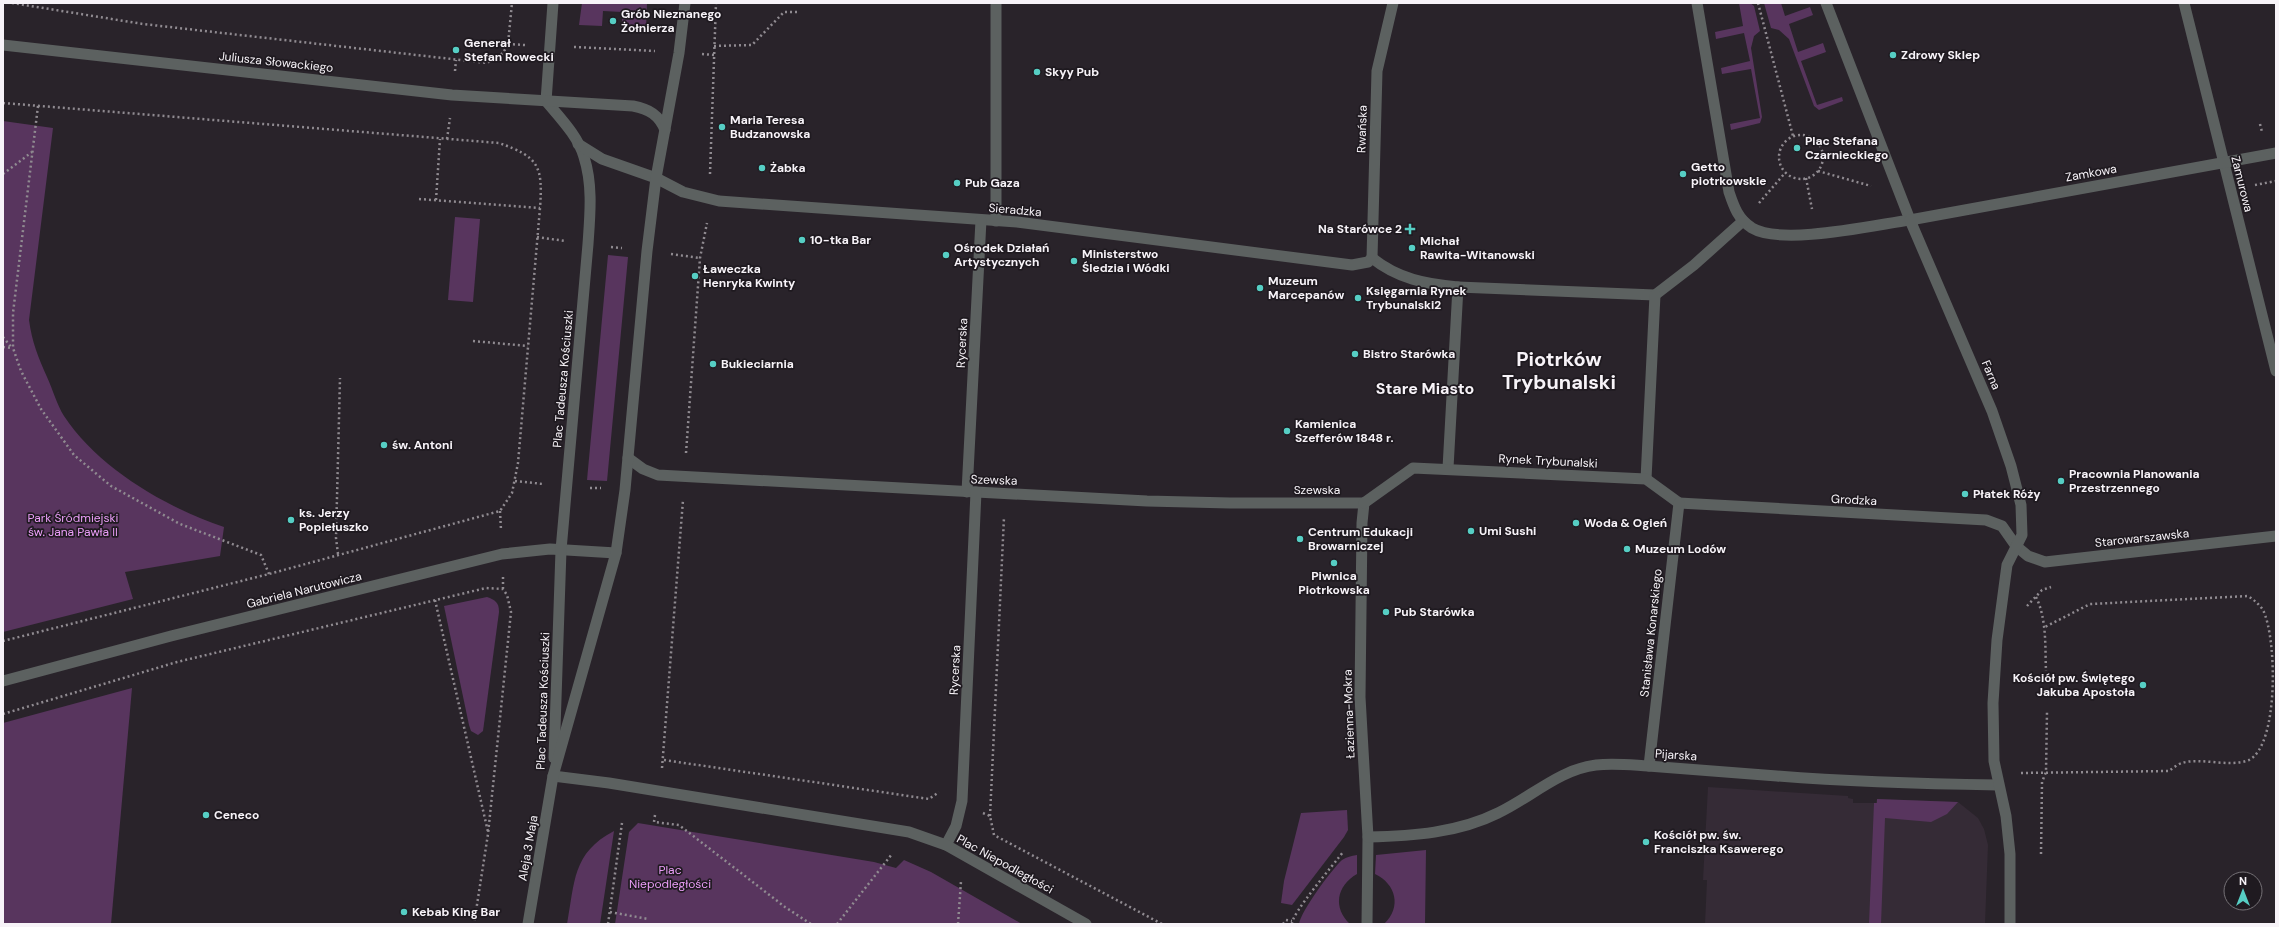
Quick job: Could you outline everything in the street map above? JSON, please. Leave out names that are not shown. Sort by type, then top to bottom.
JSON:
[{"type":"street","points":[[553,3],[546,101],[643,108],[657,116],[665,130]]},
{"type":"street","name":"Plac Tadeusza Kościuszki","points":[[553,776],[616,553],[628,458],[647,251],[656,178],[679,53],[685,3]]},
{"type":"street","points":[[996,3],[996,221]]},
{"type":"street","name":"Rwańska","points":[[1372,258],[1377,71],[1393,3]]},
{"type":"street","points":[[1697,3],[1730,192],[1734,207],[1742,221],[1758,231],[1768,233],[1817,234],[1910,220],[1826,3]]},
{"type":"street","name":"Zamurowa","points":[[2184,3],[2222,163],[2276,371]]},
{"type":"street","name":"Juliusza Słowackiego","points":[[3,45],[452,95],[546,101]]},
{"type":"street","name":"Plac Tadeusza Kościuszki","points":[[546,101],[578,144],[584,156],[588,175],[590,213],[561,550],[553,776]]},
{"type":"street","name":"Plac Tadeusza Kościuszki","points":[[578,144],[608,161],[656,178]]},
{"type":"street","name":"Zamkowa","points":[[1910,220],[2276,152]]},
{"type":"street","name":"Sieradzka","points":[[656,178],[683,192],[719,201],[996,221],[1352,265],[1368,262],[1372,258]]},
{"type":"street","name":"Rycerska","points":[[946,846],[958,819],[962,801],[981,220]]},
{"type":"street","name":"Farna","points":[[1910,220],[1992,411],[2011,466],[2021,509],[2022,535],[2007,565],[1997,640],[1993,703],[1993,742],[1998,785],[2006,816],[2009,841],[2010,924]]},
{"type":"street","points":[[1372,258],[1399,276],[1425,284],[1458,287],[1655,295],[1694,265],[1742,221]]},
{"type":"street","points":[[1448,468],[1458,287]]},
{"type":"street","points":[[1655,295],[1646,479],[1679,504]]},
{"type":"street","name":"Szewska","points":[[628,458],[650,473],[684,476],[972,492],[1230,504],[1364,503]]},
{"type":"street","name":"Rynek Trybunalski","points":[[1364,503],[1413,468],[1448,468],[1646,479]]},
{"type":"street","name":"Łazienna-Mokra","points":[[1364,503],[1362,523],[1360,697],[1368,837],[1367,924]]},
{"type":"street","name":"Grodzka","points":[[1679,504],[1986,520],[2002,526],[2016,546]]},
{"type":"street","name":"Stanisława Konarskiego","points":[[1649,766],[1679,504]]},
{"type":"street","name":"Starowarszawska","points":[[2016,546],[2028,556],[2045,562],[2276,536]]},
{"type":"street","name":"Gabriela Narutowicza","points":[[3,681],[171,636],[502,554],[540,550],[616,553]]},
{"type":"street","name":"Pijarska","points":[[1368,837],[1412,834],[1472,824],[1498,813],[1582,767],[1620,764],[1779,776],[1998,785]]},
{"type":"street","name":"Plac Niepodległości","points":[[553,776],[659,791],[909,832],[946,846],[964,855],[1086,924]]},
{"type":"street","name":"Aleja 3 Maja","points":[[528,924],[553,776]]},
{"type":"path","points":[[12,3],[143,24],[487,64],[503,53],[508,44],[512,3]]},
{"type":"path","points":[[709,198],[716,3]]},
{"type":"path","points":[[1758,3],[1793,136]]},
{"type":"path","points":[[714,46],[752,45],[784,12],[797,12]]},
{"type":"path","points":[[508,44],[527,45]]},
{"type":"path","points":[[570,47],[658,52]]},
{"type":"path","points":[[3,104],[499,144],[518,150],[531,158],[540,172],[538,237],[515,481],[512,493],[500,511],[269,574],[3,641]]},
{"type":"path","points":[[12,348],[13,313],[38,106]]},
{"type":"path","points":[[1807,135],[1819,144],[1823,157],[1818,171],[1806,178],[1792,177],[1785,173],[1778,160],[1779,152],[1786,139],[1793,136],[1807,135]]},
{"type":"path","points":[[436,200],[440,139]]},
{"type":"path","points":[[3,174],[32,152]]},
{"type":"path","points":[[1818,171],[1900,195]]},
{"type":"path","points":[[1742,221],[1785,173]]},
{"type":"path","points":[[1806,178],[1817,234]]},
{"type":"path","points":[[2251,186],[2276,181]]},
{"type":"path","points":[[419,198],[540,208]]},
{"type":"path","points":[[684,476],[700,258],[708,222],[715,223]]},
{"type":"path","points":[[538,237],[700,258]]},
{"type":"path","points":[[3,337],[12,348],[20,371],[41,409],[74,455],[111,486],[180,524],[261,555],[269,574]]},
{"type":"path","points":[[473,341],[528,346]]},
{"type":"path","points":[[3,347],[12,348]]},
{"type":"path","points":[[338,554],[336,538],[340,378]]},
{"type":"path","points":[[683,496],[664,760],[654,822],[678,825],[785,907],[811,924]]},
{"type":"path","points":[[990,816],[1004,518]]},
{"type":"path","points":[[3,714],[178,662],[486,588],[503,589],[507,595],[511,612],[488,834],[474,924]]},
{"type":"path","points":[[1998,785],[2021,773],[2169,771],[2182,763],[2237,762],[2249,760],[2258,753],[2265,742],[2274,709],[2272,639],[2263,611],[2257,601],[2248,596],[2090,604],[2043,628]]},
{"type":"path","points":[[2036,597],[2039,604],[2043,628],[2046,671]]},
{"type":"path","points":[[435,600],[488,834]]},
{"type":"path","points":[[2040,854],[2042,782],[2046,772],[2047,712]]},
{"type":"path","points":[[608,924],[622,823]]},
{"type":"path","points":[[836,924],[909,832]]},
{"type":"path","points":[[958,924],[964,855]]},
{"type":"path","points":[[610,912],[648,919]]},
{"type":"path","points":[[1283,924],[1286,920],[1292,921]]},
{"type":"shaded area","points":[[1708,787],[1848,796],[1848,798],[1853,799],[1853,803],[1876,803],[1877,799],[1958,802],[1978,818],[1984,829],[1988,845],[1985,924],[1705,924],[1707,880],[1703,880]]},
{"type":"green space","points":[[582,3],[647,3],[646,30],[622,28],[622,12],[603,11],[602,26],[579,25]]},
{"type":"green space","points":[[1739,3],[1750,3],[1754,6],[1760,31],[1754,36],[1751,48],[1762,117],[1760,123],[1731,130],[1730,124],[1760,118],[1751,69],[1722,74],[1721,68],[1750,61],[1744,33],[1716,39],[1715,32],[1743,26]]},
{"type":"green space","points":[[1764,3],[1781,3],[1785,16],[1810,7],[1813,15],[1789,24],[1798,52],[1823,43],[1826,52],[1801,61],[1817,105],[1842,97],[1843,101],[1819,110],[1814,106],[1789,39],[1779,30],[1771,28]]},
{"type":"green space","name":"Park Śródmiejski św. Jana Pawła II","points":[[3,121],[53,128],[29,320],[41,363],[64,416],[78,435],[95,453],[135,484],[180,509],[224,527],[220,556],[125,572],[133,599],[3,632]]},
{"type":"green space","points":[[455,217],[480,219],[473,302],[448,300]]},
{"type":"green space","points":[[608,255],[628,257],[607,481],[587,480]]},
{"type":"green space","points":[[487,597],[496,602],[499,612],[483,731],[478,735],[471,731],[469,725],[444,606]]},
{"type":"green space","points":[[132,688],[111,924],[3,924],[3,723]]},
{"type":"green space","points":[[1877,799],[1958,802],[1947,814],[1931,822],[1885,818],[1881,924],[1869,924],[1874,803],[1877,803]]},
{"type":"green space","points":[[1347,810],[1348,830],[1344,837],[1292,905],[1281,903],[1284,881],[1301,813]]},
{"type":"green space","name":"Plac Niepodległości","points":[[638,823],[874,862],[896,868],[904,860],[931,872],[1022,924],[615,924],[629,832]]},
{"type":"green space","points":[[614,831],[600,924],[567,924],[574,882],[583,859],[590,849]]},
{"type":"green space","points":[[1426,850],[1425,924],[1384,924],[1390,917],[1395,903],[1392,890],[1388,884],[1375,874],[1376,855]]},
{"type":"green space","points":[[1357,855],[1357,874],[1345,885],[1339,898],[1341,911],[1350,924],[1299,924],[1311,900],[1337,865],[1344,859]]},
{"type":"place","name":"Grób Nieznanego Żołnierza","points":[[613,21]]},
{"type":"place","name":"Generał Stefan Rowecki","points":[[456,50]]},
{"type":"place","name":"Zdrowy Sklep","points":[[1893,55]]},
{"type":"place","name":"Skyy Pub","points":[[1037,72]]},
{"type":"place","name":"Maria Teresa Budzanowska","points":[[722,127]]},
{"type":"place","name":"Plac Stefana Czarnieckiego","points":[[1797,148]]},
{"type":"place","name":"Żabka","points":[[762,168]]},
{"type":"place","name":"Getto piotrkowskie","points":[[1683,174]]},
{"type":"place","name":"Pub Gaza","points":[[957,183]]},
{"type":"place","name":"Na Starówce 2","points":[[1410,229]]},
{"type":"place","name":"10-tka Bar","points":[[802,240]]},
{"type":"place","name":"Michał Rawita-Witanowski","points":[[1412,248]]},
{"type":"place","name":"Ośrodek Działań Artystycznych","points":[[946,255]]},
{"type":"place","name":"Ministerstwo Śledzia i Wódki","points":[[1074,261]]},
{"type":"place","name":"Ławeczka Henryka Kwinty","points":[[695,276]]},
{"type":"place","name":"Muzeum Marcepanów","points":[[1260,288]]},
{"type":"place","name":"Księgarnia Rynek Trybunalski2","points":[[1358,298]]},
{"type":"place","name":"Bistro Starówka","points":[[1355,354]]},
{"type":"place","name":"Bukieciarnia","points":[[713,364]]},
{"type":"place","name":"Kamienica Szefferów 1848 r.","points":[[1287,431]]},
{"type":"place","name":"św. Antoni","points":[[384,445]]},
{"type":"place","name":"Pracownia Planowania Przestrzennego","points":[[2061,481]]},
{"type":"place","name":"Płatek Róży","points":[[1965,494]]},
{"type":"place","name":"ks. Jerzy Popiełuszko","points":[[291,520]]},
{"type":"place","name":"Woda & Ogień","points":[[1576,523]]},
{"type":"place","name":"Umi Sushi","points":[[1471,531]]},
{"type":"place","name":"Centrum Edukacji Browarniczej","points":[[1300,539]]},
{"type":"place","name":"Muzeum Lodów","points":[[1627,549]]},
{"type":"place","name":"Piwnica Piotrkowska","points":[[1334,563]]},
{"type":"place","name":"Pub Starówka","points":[[1386,612]]},
{"type":"place","name":"Kościół pw. Świętego Jakuba Apostoła","points":[[2143,685]]},
{"type":"place","name":"Ceneco","points":[[206,815]]},
{"type":"place","name":"Kościół pw. św. Franciszka Ksawerego","points":[[1646,842]]},
{"type":"place","name":"Kebab King Bar","points":[[404,912]]},
{"type":"district","name":"Piotrków Trybunalski","points":[[1559,370]]},
{"type":"district","name":"Stare Miasto","points":[[1425,388]]}]
